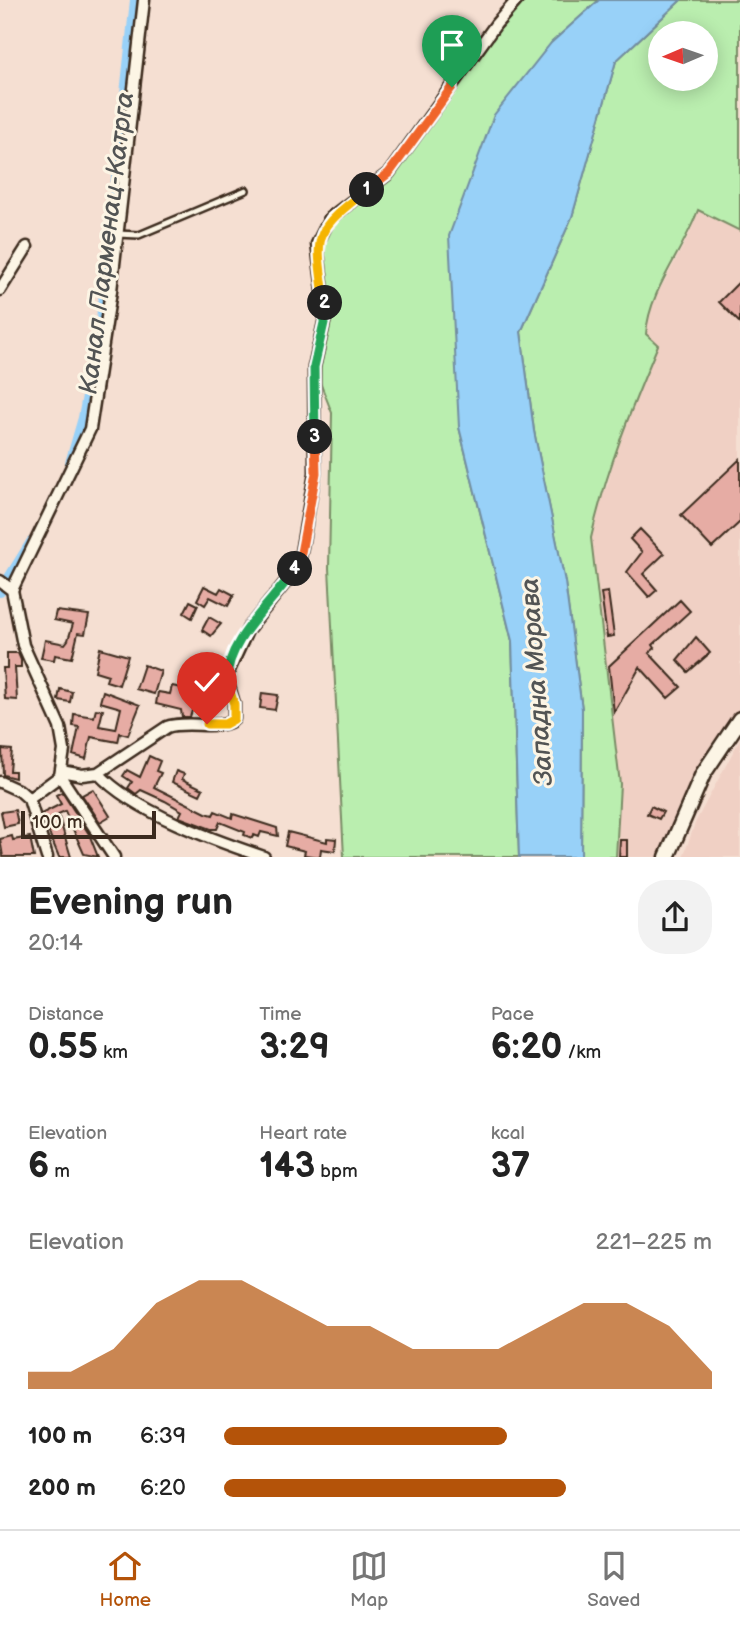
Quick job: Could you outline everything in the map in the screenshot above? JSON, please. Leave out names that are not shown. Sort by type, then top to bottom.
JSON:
[{"type":"street","points":[[114,857],[61,774],[64,750],[60,727],[23,645],[7,586],[90,429],[117,234],[144,0]]},
{"type":"street","points":[[29,799],[61,774],[98,773],[167,727],[179,724],[225,724],[234,719],[234,704],[226,681],[230,667],[248,629],[298,564],[316,473],[314,367],[326,314],[317,244],[330,218],[389,173],[496,24],[517,0]]},
{"type":"street","points":[[0,290],[27,247]]},
{"type":"street","points":[[667,857],[703,775],[740,719]]},
{"type":"street","points":[[98,773],[126,795],[203,836],[264,857]]},
{"type":"street","points":[[0,782],[20,791],[29,799],[47,857]]},
{"type":"lane","points":[[117,234],[139,235],[246,190]]},
{"type":"shaded area","points":[[698,210],[740,231],[740,711],[714,744],[661,857],[616,857],[620,784],[591,539],[598,506],[608,484],[616,446],[658,345],[646,334],[648,312],[690,233]]},
{"type":"shaded area","points":[[740,739],[740,857],[683,857],[696,821]]},
{"type":"green space","points":[[517,0],[599,0],[551,43],[459,427],[512,641],[519,857],[344,857],[329,568],[332,413],[314,367],[326,314],[317,244],[330,218],[389,173]]},
{"type":"green space","points":[[681,0],[740,0],[740,231],[698,210],[660,287],[648,318],[646,334],[658,345],[620,440],[591,538],[620,784],[616,857],[581,857],[582,709],[565,583],[534,431],[521,332],[572,217],[616,61],[648,31],[648,91],[718,91],[718,21],[659,21]]},
{"type":"water","name":"Западна Морава","points":[[599,0],[681,0],[659,21],[648,21],[648,31],[616,61],[572,217],[521,332],[534,431],[565,582],[582,709],[581,857],[519,857],[512,641],[459,427],[449,236],[494,115],[551,43]]},
{"type":"building","points":[[740,281],[740,323],[719,302]]},
{"type":"building","points":[[740,459],[740,522],[712,548],[681,515]]},
{"type":"building","points":[[640,529],[664,554],[643,574],[657,590],[649,597],[627,572],[642,552],[630,539]]},
{"type":"building","points":[[204,586],[218,593],[221,588],[234,595],[228,606],[210,597],[205,605],[197,600]]},
{"type":"building","points":[[608,592],[614,636],[607,637],[601,593]]},
{"type":"building","points":[[680,600],[690,611],[653,645],[655,648],[649,653],[681,687],[668,698],[640,667],[614,713],[609,666]]},
{"type":"building","points":[[190,601],[198,605],[192,618],[184,613]]},
{"type":"building","points":[[56,611],[89,615],[85,634],[78,633],[72,658],[55,655],[54,660],[41,658],[45,640],[65,644],[68,640],[73,624],[54,620]]},
{"type":"building","points":[[209,617],[221,624],[211,636],[202,630]]},
{"type":"building","points":[[696,637],[710,653],[688,672],[677,660]]},
{"type":"building","points":[[100,648],[128,656],[119,685],[106,681],[108,675],[95,671]]},
{"type":"building","points":[[7,653],[18,653],[21,660],[21,667],[15,667],[17,700],[5,699],[3,668],[7,668]]},
{"type":"building","points":[[144,665],[161,671],[154,694],[136,689]]},
{"type":"building","points":[[188,682],[200,685],[190,717],[182,717],[181,710],[156,704],[158,692],[170,694],[172,686],[186,689]]},
{"type":"building","points":[[60,689],[72,692],[70,702],[58,700]]},
{"type":"building","points":[[103,691],[140,705],[128,735],[120,733],[118,742],[91,737],[86,759],[73,755],[79,727],[73,726],[74,714],[94,717],[96,709],[103,710],[99,726],[116,729],[121,708],[100,702]]},
{"type":"building","points":[[262,693],[278,695],[275,710],[260,708]]},
{"type":"building","points":[[2,749],[12,750],[10,771],[15,771],[15,778],[3,775]]},
{"type":"building","points":[[149,756],[160,761],[156,771],[161,773],[154,787],[206,813],[213,815],[215,811],[232,818],[233,814],[277,828],[278,836],[261,832],[259,837],[254,835],[252,838],[244,835],[245,832],[220,822],[217,829],[211,829],[179,817],[182,811],[165,801],[141,790],[136,794],[128,788],[132,782],[123,776],[127,770],[140,777]]},
{"type":"building","points":[[176,771],[184,774],[182,779],[203,789],[200,795],[172,782]]},
{"type":"building","points":[[93,789],[110,816],[100,822],[82,795]]},
{"type":"building","points":[[62,792],[89,834],[98,857],[84,854],[65,811],[58,814],[71,857],[59,857],[41,814],[61,804],[56,795]]},
{"type":"building","points":[[651,806],[663,812],[659,819],[647,814]]},
{"type":"building","points":[[15,810],[18,824],[4,827],[1,812]]},
{"type":"building","points":[[288,832],[327,842],[327,838],[336,839],[335,851],[321,849],[320,857],[304,855],[305,851],[285,846]]},
{"type":"building","points":[[12,836],[13,840],[30,837],[34,857],[3,857],[0,839]]},
{"type":"building","points":[[620,840],[627,840],[627,857],[619,857]]},
{"type":"waterway","name":"Канал Парменац-Катрга","points":[[70,463],[83,418],[101,320],[135,0]]},
{"type":"waterway","name":"Канал Парменац-Катрга","points":[[0,592],[31,542]]},
{"type":"route","points":[[207,724],[220,725],[230,723],[234,719],[234,704],[226,681],[233,657],[257,614],[292,574],[300,558],[316,473],[314,367],[326,314],[317,244],[330,218],[389,173],[452,87]]}]
